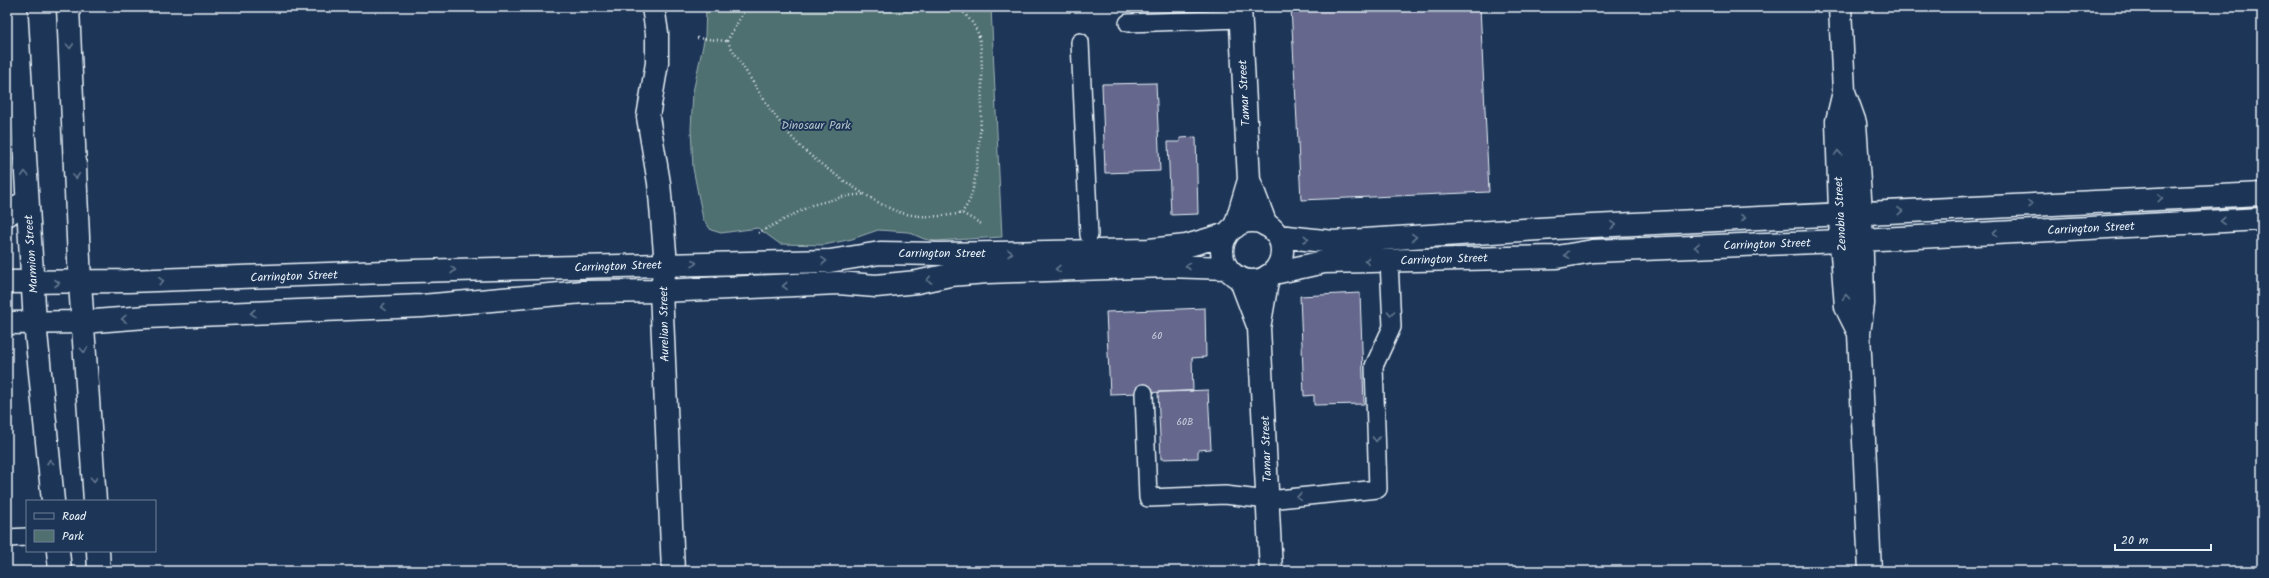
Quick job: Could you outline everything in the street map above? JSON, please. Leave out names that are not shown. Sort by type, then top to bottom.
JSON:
[{"type":"main road","name":"Marmion Street","points":[[16,7],[35,323],[53,500]]},
{"type":"main road","points":[[68,7],[82,322],[95,500]]},
{"type":"main road","name":"Aurelian Street","points":[[653,7],[657,33],[656,63],[648,118],[659,184],[666,264],[661,291],[673,571]]},
{"type":"main road","name":"Zenobia Street","points":[[1840,7],[1844,92],[1855,123],[1850,213],[1851,240],[1863,304],[1859,333],[1870,571]]},
{"type":"main road","name":"Tamar Street","points":[[1241,13],[1249,180],[1272,230]]},
{"type":"main road","name":"Tamar Street","points":[[1231,230],[1249,180]]},
{"type":"main road","name":"Carrington Street","points":[[1272,230],[1333,242],[1850,213],[2262,194]]},
{"type":"main road","points":[[7,215],[27,200]]},
{"type":"main road","name":"Carrington Street","points":[[1271,275],[1324,262],[1557,257],[1593,251],[1851,240],[2262,219]]},
{"type":"main road","points":[[1252,221],[1272,230],[1282,253],[1280,264],[1271,275],[1254,282],[1233,273],[1222,257],[1222,247],[1231,230],[1241,223],[1252,221]]},
{"type":"main road","name":"Carrington Street","points":[[7,282],[80,283],[666,264],[830,261],[880,253],[911,252],[941,254],[1149,250],[1186,246],[1231,230]]},
{"type":"main road","name":"Carrington Street","points":[[7,323],[82,322],[422,306],[583,292],[661,291],[838,283],[876,286],[917,282],[950,275],[1002,272],[1167,266],[1233,273]]},
{"type":"main road","name":"Tamar Street","points":[[1233,273],[1259,328]]},
{"type":"main road","name":"Tamar Street","points":[[1271,275],[1259,328],[1271,571]]},
{"type":"main road","points":[[58,552],[60,571]]},
{"type":"main road","points":[[98,552],[99,571]]},
{"type":"lane","points":[[1128,23],[1241,13]]},
{"type":"lane","points":[[1080,42],[1089,235]]},
{"type":"lane","points":[[1144,393],[1148,498],[1225,495],[1268,500],[1378,489],[1374,366],[1392,327],[1389,260]]},
{"type":"lane","points":[[7,538],[26,537]]},
{"type":"path","points":[[727,41],[743,13],[751,7]]},
{"type":"path","points":[[958,7],[969,17],[979,37],[982,77],[977,158],[970,198],[962,213]]},
{"type":"path","points":[[697,38],[727,41]]},
{"type":"path","points":[[727,41],[777,118],[797,142],[816,160],[865,194],[901,213],[939,217],[962,213],[987,228]]},
{"type":"path","points":[[753,234],[761,233],[812,205],[846,196],[865,194]]},
{"type":"green space","name":"Dinosaur Park","points":[[706,7],[991,7],[1002,237],[935,241],[924,239],[908,232],[878,230],[852,239],[824,245],[780,244],[758,228],[721,233],[711,230],[703,219],[693,168],[691,129],[693,92],[705,36]]},
{"type":"building","points":[[1291,7],[1480,7],[1489,192],[1301,200]]},
{"type":"building","points":[[1156,83],[1160,171],[1105,173],[1102,84]]},
{"type":"building","points":[[1196,137],[1198,214],[1171,215],[1168,142],[1180,142],[1180,138]]},
{"type":"building","points":[[1360,293],[1364,404],[1314,405],[1314,395],[1304,396],[1300,296]]},
{"type":"building","points":[[1205,308],[1206,357],[1192,358],[1193,391],[1110,394],[1106,312]]},
{"type":"building","points":[[1208,390],[1211,449],[1198,450],[1198,458],[1161,459],[1158,392]]}]
